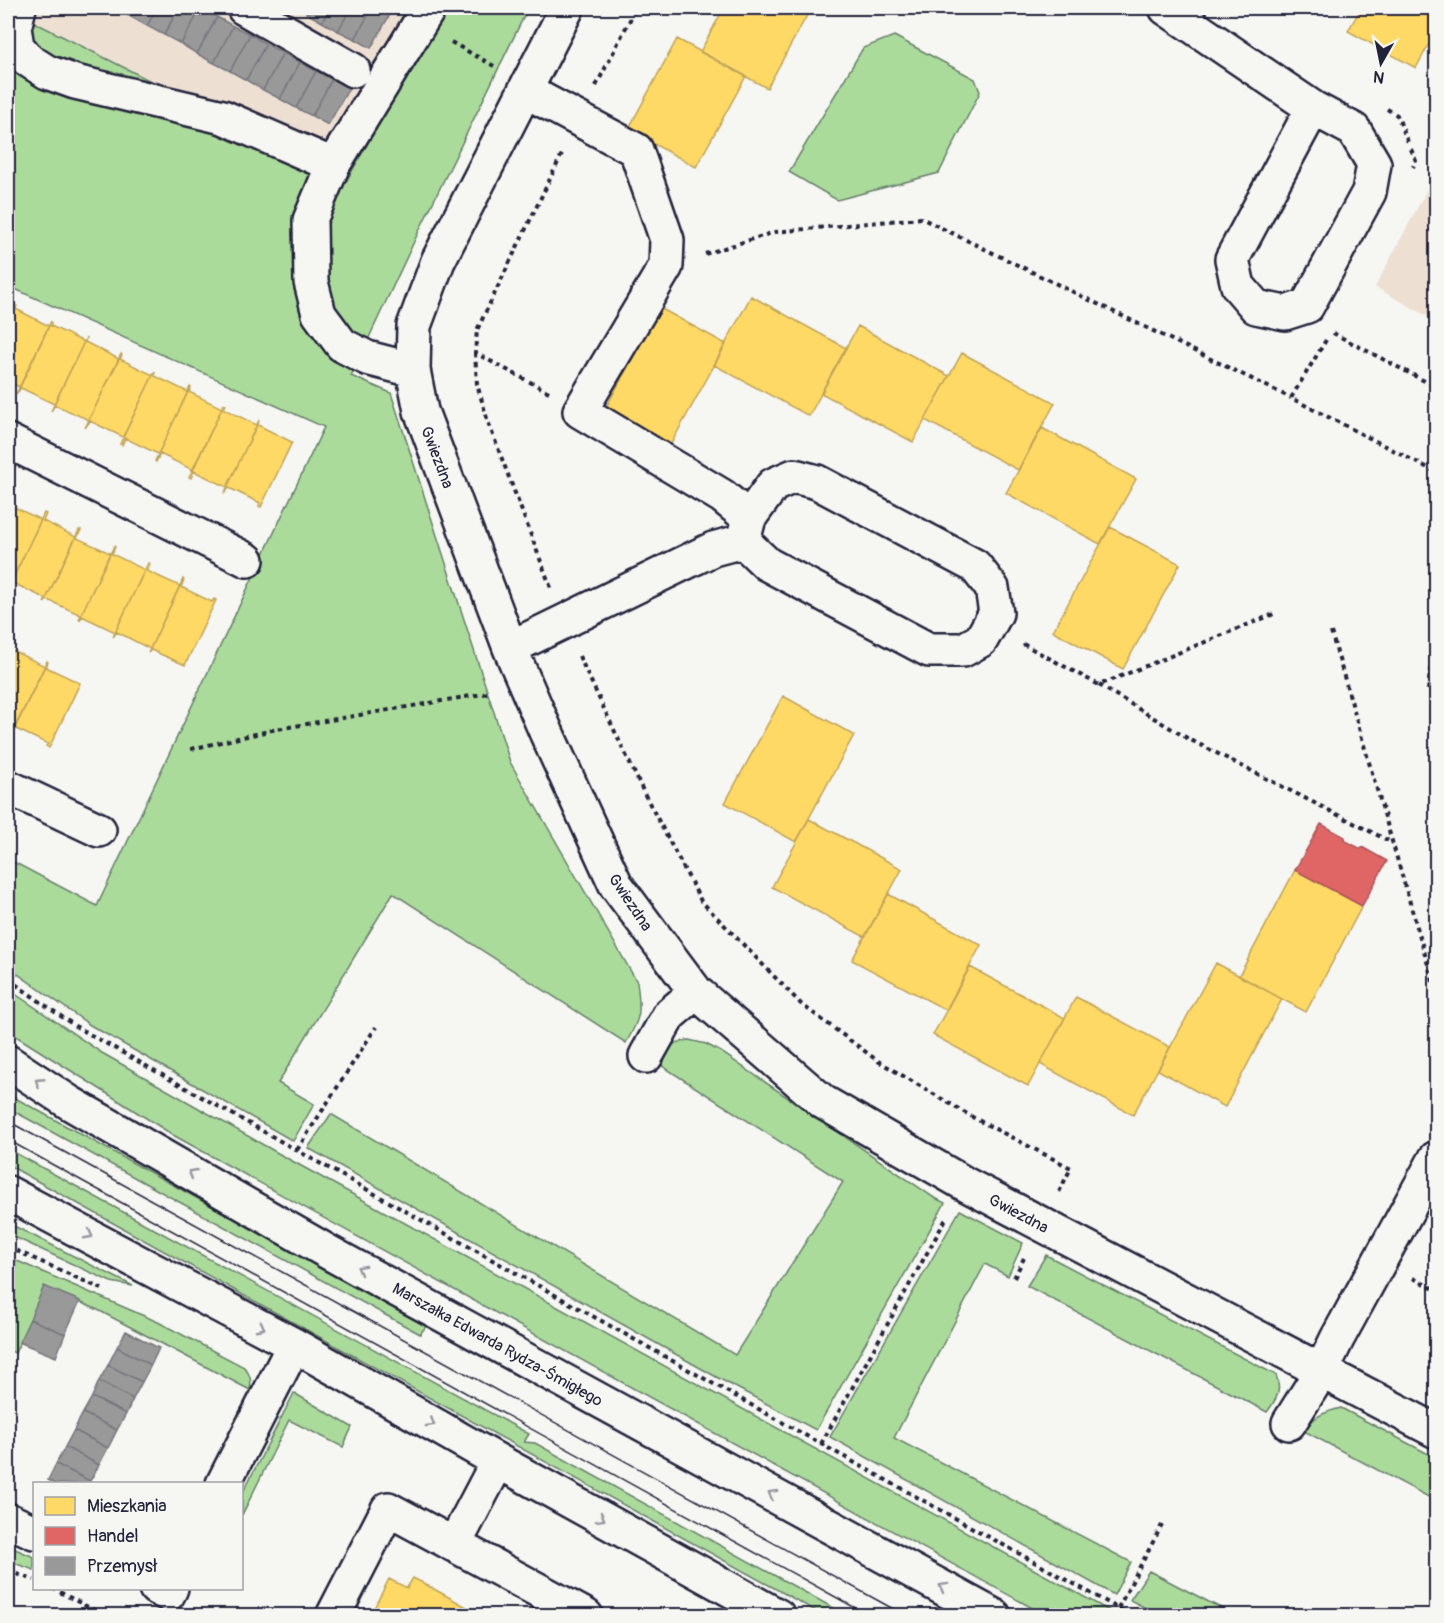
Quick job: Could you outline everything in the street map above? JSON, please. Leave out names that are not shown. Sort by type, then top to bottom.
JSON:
[{"type":"street","points":[[19,8],[14,27],[17,46],[28,60],[47,72],[75,82],[223,117],[333,165]]},
{"type":"street","points":[[244,8],[353,70]]},
{"type":"street","name":"Gwiezdna","points":[[567,8],[438,261],[414,326],[413,370],[421,411],[510,648],[616,885],[696,992],[823,1102],[965,1184],[1437,1431]]},
{"type":"street","points":[[1166,8],[1313,108],[1354,130],[1374,164],[1369,192],[1307,306],[1285,313],[1256,307],[1238,286],[1232,259],[1313,108]]},
{"type":"street","points":[[413,370],[367,358],[342,345],[319,314],[310,282],[310,220],[333,165],[423,13]]},
{"type":"street","points":[[510,648],[713,549],[746,529],[773,484],[794,476],[817,482],[975,566],[992,588],[996,613],[981,640],[963,650],[929,650],[767,564],[746,529],[722,496],[580,411],[666,266],[667,240],[636,150],[527,88]]},
{"type":"street","points":[[8,441],[248,560]]},
{"type":"street","points":[[8,787],[99,830]]},
{"type":"street","points":[[646,1056],[669,1015],[696,992]]},
{"type":"street","name":"Marszałka Edwarda Rydza-Śmigłego","points":[[8,1062],[70,1103],[328,1251],[994,1616]]},
{"type":"street","points":[[1288,1423],[1322,1370],[1437,1158]]},
{"type":"street","points":[[8,1193],[294,1345],[778,1616]]},
{"type":"street","points":[[224,1482],[294,1345]]},
{"type":"street","points":[[454,1545],[498,1461]]},
{"type":"street","points":[[333,1616],[388,1509],[586,1616]]},
{"type":"street","points":[[8,1520],[33,1532]]},
{"type":"path","points":[[636,8],[579,118],[477,330],[475,353],[477,384],[488,422],[563,622],[645,795],[701,900],[801,1004],[868,1053],[974,1118],[1071,1168],[1058,1194]]},
{"type":"path","points":[[423,13],[527,88]]},
{"type":"path","points":[[666,266],[775,232],[921,218],[1291,398],[1437,472]]},
{"type":"path","points":[[1291,398],[1331,332]]},
{"type":"path","points":[[475,353],[553,394]]},
{"type":"path","points":[[1099,685],[1274,614]]},
{"type":"path","points":[[989,626],[1099,685],[1187,738],[1393,843]]},
{"type":"path","points":[[1331,632],[1436,992]]},
{"type":"path","points":[[1428,690],[1432,655],[1437,646]]},
{"type":"path","points":[[192,748],[277,729],[492,692],[523,678]]},
{"type":"path","points":[[8,979],[75,1026],[1132,1616]]},
{"type":"path","points":[[297,1150],[376,1027]]},
{"type":"path","points":[[821,1444],[965,1184]]},
{"type":"path","points":[[1014,1278],[1025,1258]]},
{"type":"path","points":[[1118,1608],[1162,1525]]},
{"type":"path","points":[[8,1571],[33,1580]]},
{"type":"path","points":[[56,1590],[105,1616]]},
{"type":"shaded area","points":[[8,8],[444,8],[347,180]]},
{"type":"shaded area","points":[[1436,173],[1436,321],[1375,287]]},
{"type":"green space","points":[[444,8],[528,8],[351,376],[391,393],[510,762],[637,982],[639,1014],[626,1043],[393,893],[278,1083],[314,1104],[293,1141],[90,1025],[8,967],[8,859],[97,906],[324,427],[8,286],[8,9],[347,180]]},
{"type":"green space","points":[[894,36],[975,79],[980,92],[939,173],[837,200],[789,172],[863,48]]},
{"type":"green space","points":[[8,989],[102,1053],[283,1156],[1117,1615],[1045,1615],[173,1135],[8,1031]]},
{"type":"green space","points":[[689,1040],[706,1044],[721,1052],[945,1203],[816,1430],[720,1379],[308,1148],[331,1114],[735,1355],[843,1182],[656,1062],[670,1046]]},
{"type":"green space","points":[[8,1094],[427,1325],[420,1334],[8,1108]]},
{"type":"green space","points":[[8,1149],[529,1434],[524,1442],[535,1443],[846,1615],[823,1615],[8,1165]]},
{"type":"green space","points":[[960,1210],[1023,1243],[1008,1276],[985,1264],[894,1438],[1131,1562],[1114,1595],[830,1437]]},
{"type":"green space","points":[[8,1223],[133,1286],[111,1282],[8,1234]]},
{"type":"green space","points":[[1046,1255],[1276,1375],[1278,1394],[1267,1412],[1027,1286]]},
{"type":"green space","points":[[8,1257],[158,1322],[244,1367],[250,1377],[250,1390],[98,1310],[45,1287],[15,1353],[8,1350]]},
{"type":"green space","points":[[294,1393],[352,1427],[343,1447],[289,1420],[243,1513],[243,1492]]},
{"type":"green space","points":[[1341,1408],[1436,1458],[1436,1501],[1304,1431],[1320,1415]]},
{"type":"green space","points":[[8,1546],[33,1557],[33,1570],[8,1561]]},
{"type":"green space","points":[[1149,1571],[1234,1615],[1159,1615],[1130,1600]]},
{"type":"building: Mieszkania","points":[[724,8],[811,8],[767,88],[700,52]]},
{"type":"building: Mieszkania","points":[[1361,8],[1436,8],[1436,31],[1416,68],[1348,31]]},
{"type":"building: Mieszkania","points":[[677,39],[746,76],[696,167],[628,130]]},
{"type":"building: Mieszkania","points":[[751,296],[846,348],[809,416],[714,365]]},
{"type":"building: Mieszkania","points":[[17,305],[16,309],[49,326],[20,387],[8,382],[8,324]]},
{"type":"building: Mieszkania","points":[[660,308],[726,344],[668,449],[603,413]]},
{"type":"building: Mieszkania","points":[[51,321],[51,326],[84,342],[54,404],[21,388],[16,394]]},
{"type":"building: Mieszkania","points":[[858,326],[949,376],[913,442],[821,393]]},
{"type":"building: Mieszkania","points":[[86,338],[85,342],[119,359],[89,420],[55,405],[51,411]]},
{"type":"building: Mieszkania","points":[[962,353],[1055,403],[1018,470],[925,420]]},
{"type":"building: Mieszkania","points":[[121,354],[120,359],[153,375],[123,437],[90,421],[85,428]]},
{"type":"building: Mieszkania","points":[[155,371],[155,376],[188,392],[158,454],[125,438],[122,445],[120,444]]},
{"type":"building: Mieszkania","points":[[190,387],[189,392],[222,408],[193,470],[160,454],[155,461]]},
{"type":"building: Mieszkania","points":[[226,404],[224,409],[257,425],[227,487],[194,471],[191,478],[189,477]]},
{"type":"building: Mieszkania","points":[[259,420],[258,425],[292,442],[261,507],[260,503],[229,488],[224,494]]},
{"type":"building: Mieszkania","points":[[1042,428],[1136,479],[1100,544],[1006,493]]},
{"type":"building: Mieszkania","points":[[8,504],[41,520],[11,582],[8,581]]},
{"type":"building: Mieszkania","points":[[44,513],[46,514],[43,521],[76,537],[46,599],[13,583],[9,587]]},
{"type":"building: Mieszkania","points":[[1110,527],[1180,564],[1123,669],[1053,631]]},
{"type":"building: Mieszkania","points":[[81,530],[77,538],[110,553],[81,615],[48,600],[44,603]]},
{"type":"building: Mieszkania","points":[[114,546],[112,554],[145,570],[115,632],[82,616],[79,619]]},
{"type":"building: Mieszkania","points":[[148,563],[150,564],[147,571],[180,586],[150,649],[117,632],[113,637]]},
{"type":"building: Mieszkania","points":[[183,579],[181,587],[212,602],[216,600],[185,665],[151,650],[148,653]]},
{"type":"building: Mieszkania","points":[[12,645],[11,650],[45,666],[15,728],[8,725],[8,655]]},
{"type":"building: Mieszkania","points":[[47,661],[46,667],[80,683],[49,748],[46,746],[48,744],[16,729],[11,735]]},
{"type":"building: Mieszkania","points":[[783,696],[854,735],[796,842],[725,803]]},
{"type":"building: Mieszkania","points":[[809,819],[902,869],[865,937],[772,887]]},
{"type":"building: Mieszkania","points":[[1295,870],[1362,906],[1306,1012],[1239,976]]},
{"type":"building: Mieszkania","points":[[888,894],[981,945],[946,1010],[852,960]]},
{"type":"building: Mieszkania","points":[[1216,963],[1282,999],[1225,1107],[1158,1070]]},
{"type":"building: Mieszkania","points":[[970,967],[1065,1018],[1028,1086],[933,1035]]},
{"type":"building: Mieszkania","points":[[1076,997],[1170,1047],[1133,1115],[1040,1064]]},
{"type":"building: Mieszkania","points":[[413,1578],[483,1616],[370,1616],[389,1579],[407,1588]]},
{"type":"building: Handel","points":[[1321,824],[1345,837],[1344,840],[1387,861],[1362,906],[1295,870]]},
{"type":"building: Przemysł","points":[[115,8],[136,8],[131,17]]},
{"type":"building: Przemysł","points":[[136,8],[157,8],[147,26],[131,17]]},
{"type":"building: Przemysł","points":[[157,8],[179,8],[164,35],[147,26]]},
{"type":"building: Przemysł","points":[[179,8],[201,8],[181,44],[164,35]]},
{"type":"building: Przemysł","points":[[201,8],[217,17],[197,54],[181,44]]},
{"type":"building: Przemysł","points":[[309,8],[330,8],[322,22],[306,13]]},
{"type":"building: Przemysł","points":[[330,8],[351,8],[338,31],[322,22]]},
{"type":"building: Przemysł","points":[[351,8],[372,8],[355,39],[338,31]]},
{"type":"building: Przemysł","points":[[372,8],[392,11],[371,48],[355,39]]},
{"type":"building: Przemysł","points":[[217,17],[233,26],[214,63],[197,54]]},
{"type":"building: Przemysł","points":[[233,26],[250,34],[230,71],[214,63]]},
{"type":"building: Przemysł","points":[[250,34],[266,44],[246,80],[230,71]]},
{"type":"building: Przemysł","points":[[266,44],[283,53],[263,90],[246,80]]},
{"type":"building: Przemysł","points":[[283,53],[300,62],[280,99],[263,90]]},
{"type":"building: Przemysł","points":[[300,62],[316,71],[296,108],[280,99]]},
{"type":"building: Przemysł","points":[[316,71],[332,79],[312,116],[296,108]]},
{"type":"building: Przemysł","points":[[332,79],[349,88],[328,125],[312,116]]},
{"type":"building: Przemysł","points":[[44,1286],[80,1301],[65,1334],[30,1319]]},
{"type":"building: Przemysł","points":[[30,1319],[65,1334],[56,1357],[19,1342]]},
{"type":"building: Przemysł","points":[[126,1331],[159,1348],[151,1365],[117,1347]]},
{"type":"building: Przemysł","points":[[117,1347],[151,1365],[142,1382],[108,1365]]},
{"type":"building: Przemysł","points":[[108,1365],[142,1382],[133,1399],[99,1381]]},
{"type":"building: Przemysł","points":[[99,1381],[133,1399],[126,1414],[92,1397]]},
{"type":"building: Przemysł","points":[[92,1397],[126,1414],[117,1430],[83,1413]]},
{"type":"building: Przemysł","points":[[83,1413],[117,1430],[108,1448],[74,1430]]},
{"type":"building: Przemysł","points":[[74,1430],[108,1448],[99,1465],[65,1447]]},
{"type":"building: Przemysł","points":[[65,1447],[99,1465],[90,1481],[56,1464]]},
{"type":"building: Przemysł","points":[[56,1464],[90,1481],[52,1482],[48,1480]]},
{"type":"tram line","points":[[8,1121],[906,1616]]},
{"type":"tram line","points":[[8,1140],[870,1616]]}]
